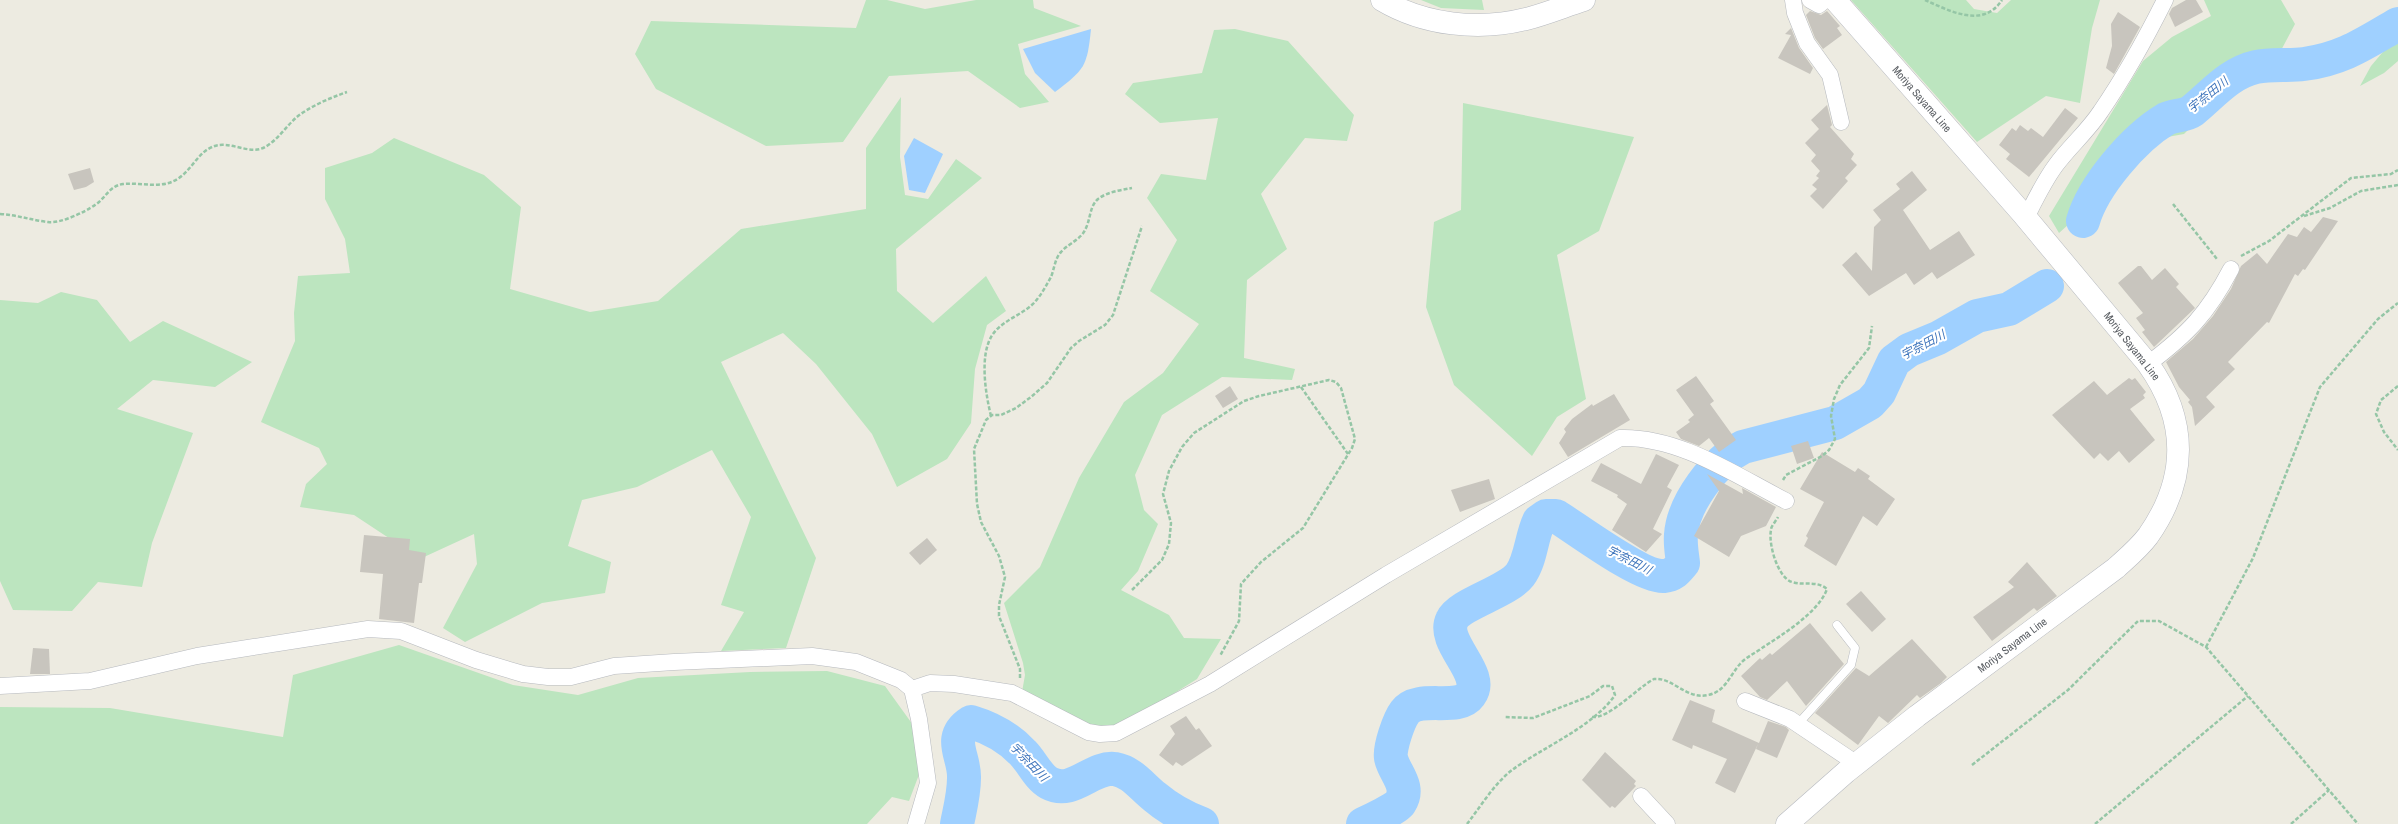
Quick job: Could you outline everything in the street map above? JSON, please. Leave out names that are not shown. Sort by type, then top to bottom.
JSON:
[{"type":"main road","points":[[1382,0],[1414,16],[1458,24],[1504,23],[1526,19],[1584,0]]},
{"type":"main road","name":"Moriya Sayama Line","points":[[1787,824],[1856,764],[2116,568],[2147,536],[2157,522],[2172,487],[2178,447],[2178,428],[2174,410],[2159,380],[2148,364],[2026,218],[1835,0]]},
{"type":"street","points":[[1793,0],[1795,13],[1807,43],[1830,75],[1842,122]]},
{"type":"street","points":[[1810,0],[1819,5],[1826,0]]},
{"type":"street","points":[[2026,218],[2056,164],[2079,141],[2101,112],[2148,35],[2165,0]]},
{"type":"street","points":[[2148,364],[2180,341],[2192,328],[2217,294],[2231,268]]},
{"type":"street","points":[[912,689],[930,683],[954,684],[1014,694],[1088,732],[1100,734],[1116,733],[1133,726],[1210,684],[1386,575],[1620,438],[1639,438],[1665,443],[1728,470],[1780,498]]},
{"type":"street","points":[[0,686],[90,681],[197,656],[330,634],[385,629],[402,631],[425,638],[476,660],[523,674],[548,677],[571,678],[614,666],[812,656],[856,662],[901,680],[912,689],[919,719],[928,783],[916,824]]},
{"type":"street","points":[[1745,701],[1798,724],[1856,764]]},
{"type":"street","points":[[1640,796],[1667,824]]},
{"type":"lane","points":[[1798,724],[1851,665],[1855,648],[1837,625]]},
{"type":"path","points":[[1925,0],[1971,16],[1983,16],[1991,12],[2002,0]]},
{"type":"path","points":[[0,214],[18,215],[49,223],[75,216],[96,205],[111,188],[124,184],[160,185],[179,178],[204,152],[213,146],[227,145],[255,150],[266,147],[299,116],[324,100],[347,92]]},
{"type":"path","points":[[2173,204],[2219,261],[2231,268],[2234,263],[2246,253],[2269,241],[2351,178],[2391,174],[2398,170]]},
{"type":"path","points":[[2303,216],[2330,208],[2361,191],[2398,184]]},
{"type":"path","points":[[991,416],[986,397],[985,371],[988,344],[997,329],[1010,318],[1030,309],[1039,298],[1050,278],[1060,253],[1085,231],[1092,206],[1105,194],[1132,188]]},
{"type":"path","points":[[1014,694],[1020,679],[1020,669],[1000,616],[998,605],[1005,577],[999,556],[981,522],[977,504],[974,449],[986,420],[991,416],[1001,415],[1031,397],[1047,383],[1075,344],[1105,325],[1113,315],[1142,226]]},
{"type":"path","points":[[2206,647],[2253,558],[2320,387],[2378,319],[2398,303]]},
{"type":"path","points":[[1592,717],[1599,718],[1610,712],[1654,679],[1660,678],[1690,694],[1708,695],[1726,685],[1739,665],[1748,656],[1762,649],[1817,607],[1827,589],[1820,583],[1790,582],[1783,575],[1775,562],[1771,530],[1786,475],[1822,456],[1829,450],[1835,439],[1831,416],[1834,399],[1840,385],[1869,348],[1872,326]]},
{"type":"path","points":[[1132,590],[1162,560],[1169,544],[1171,523],[1162,494],[1169,471],[1182,447],[1194,433],[1244,401],[1258,396],[1329,380],[1336,382],[1341,388],[1355,439],[1348,454],[1302,528],[1261,562],[1240,584],[1239,621],[1214,666],[1210,684]]},
{"type":"path","points":[[2398,386],[2380,400],[2376,414],[2384,432],[2398,450]]},
{"type":"path","points":[[1301,387],[1348,454]]},
{"type":"path","points":[[1972,765],[2038,716],[2068,690],[2138,621],[2159,621],[2206,647],[2358,824]]},
{"type":"path","points":[[1467,824],[1501,780],[1592,717],[1615,695],[1612,686],[1603,686],[1590,696],[1533,718],[1505,717]]},
{"type":"path","points":[[2095,824],[2248,696]]},
{"type":"path","points":[[2291,824],[2329,790]]},
{"type":"green space","points":[[866,0],[887,0],[925,9],[976,0],[1033,0],[1034,8],[1081,26],[1018,44],[1025,74],[1049,102],[1020,108],[968,71],[889,76],[843,142],[766,146],[656,89],[635,54],[651,21],[856,28]]},
{"type":"green space","points":[[1421,0],[1482,0],[1484,10],[1441,8]]},
{"type":"green space","points":[[1851,0],[1966,0],[1974,9],[1997,13],[2011,0],[2100,0],[2092,28],[2080,103],[2046,96],[1977,142]]},
{"type":"green space","points":[[2204,0],[2281,0],[2295,24],[2271,69],[2224,94],[2184,134],[2162,138],[2131,152],[2089,206],[2059,233],[2049,216],[2143,61],[2172,37],[2211,16]]},
{"type":"green space","points":[[1235,29],[1288,41],[1354,115],[1347,141],[1305,138],[1261,194],[1287,249],[1247,280],[1244,358],[1295,369],[1292,380],[1222,377],[1162,415],[1135,475],[1144,510],[1158,524],[1138,571],[1121,590],[1169,615],[1184,638],[1221,639],[1197,679],[1130,721],[1111,727],[1087,725],[1022,692],[1025,675],[1023,663],[1004,603],[1040,567],[1079,478],[1124,402],[1163,373],[1199,324],[1150,291],[1177,240],[1147,198],[1161,174],[1206,180],[1218,118],[1160,123],[1125,94],[1133,83],[1202,73],[1214,30]]},
{"type":"green space","points":[[2398,34],[2398,61],[2384,73],[2360,86],[2371,66]]},
{"type":"green space","points":[[901,97],[900,157],[905,195],[928,199],[956,159],[982,178],[896,249],[897,291],[933,323],[986,276],[1006,311],[987,325],[975,369],[971,423],[947,459],[897,487],[872,434],[816,364],[783,333],[721,362],[816,558],[786,648],[721,651],[744,612],[721,605],[751,517],[712,450],[637,487],[582,500],[568,546],[611,562],[605,593],[542,603],[465,642],[443,628],[477,564],[474,534],[424,557],[407,550],[354,515],[300,507],[306,484],[327,464],[319,448],[261,422],[295,341],[294,313],[298,276],[350,273],[345,239],[325,199],[325,168],[372,153],[394,138],[484,175],[521,207],[510,289],[590,312],[658,301],[741,229],[866,209],[866,148]]},
{"type":"green space","points":[[1463,103],[1634,137],[1599,231],[1557,255],[1586,399],[1557,417],[1532,456],[1454,385],[1426,307],[1434,222],[1461,210]]},
{"type":"green space","points":[[61,292],[97,300],[130,342],[163,321],[252,362],[215,387],[153,380],[117,409],[193,433],[152,543],[142,587],[98,582],[72,611],[13,610],[0,581],[0,300],[38,303]]},
{"type":"green space","points":[[399,645],[513,685],[578,695],[638,678],[750,672],[827,671],[885,686],[913,725],[920,772],[909,801],[892,797],[867,824],[0,824],[0,707],[110,708],[283,737],[293,675]]},
{"type":"water","points":[[1091,29],[1088,52],[1083,66],[1073,78],[1055,92],[1035,73],[1023,49]]},
{"type":"water","points":[[914,138],[943,154],[925,193],[909,190],[904,156]]},
{"type":"building","points":[[2186,0],[2196,0],[2203,12],[2175,27],[2169,14],[2172,8]]},
{"type":"building","points":[[1810,11],[1821,15],[1827,11],[1840,26],[1837,28],[1842,35],[1823,49],[1815,38],[1806,15]]},
{"type":"building","points":[[2118,12],[2140,27],[2114,74],[2106,68],[2112,46],[2111,24]]},
{"type":"building","points":[[1791,28],[1799,48],[1813,68],[1810,74],[1778,58],[1791,35],[1785,34]]},
{"type":"building","points":[[1827,105],[1832,125],[1830,127],[1854,154],[1851,159],[1857,165],[1845,178],[1848,181],[1823,209],[1810,196],[1817,189],[1812,185],[1819,178],[1816,176],[1820,171],[1811,161],[1816,155],[1805,143],[1819,129],[1811,120]]},
{"type":"building","points":[[2065,108],[2078,118],[2029,177],[2006,159],[2010,154],[1999,145],[2012,128],[2016,131],[2020,125],[2028,131],[2031,128],[2043,137]]},
{"type":"building","points":[[90,168],[94,182],[86,187],[74,190],[68,174]]},
{"type":"building","points":[[1912,171],[1927,190],[1903,210],[1930,250],[1959,231],[1975,255],[1937,279],[1932,272],[1914,285],[1906,273],[1869,296],[1842,265],[1856,252],[1872,271],[1874,227],[1881,220],[1873,210],[1900,189],[1896,184]]},
{"type":"building","points":[[2323,217],[2338,221],[2305,270],[2303,269],[2298,276],[2295,274],[2269,323],[2267,322],[2228,362],[2235,369],[2206,397],[2215,407],[2195,426],[2192,407],[2188,402],[2190,400],[2179,387],[2166,362],[2193,339],[2213,316],[2231,289],[2241,266],[2257,253],[2267,264],[2288,234],[2297,237],[2304,227],[2311,232]]},
{"type":"building","points":[[2138,266],[2141,266],[2152,280],[2165,268],[2179,284],[2176,287],[2195,308],[2154,347],[2142,332],[2145,330],[2136,318],[2143,313],[2118,283]]},
{"type":"building","points":[[1696,376],[1714,401],[1710,404],[1736,440],[1719,452],[1709,438],[1699,446],[1681,439],[1676,432],[1690,422],[1688,420],[1694,415],[1676,390]]},
{"type":"building","points":[[2129,378],[2132,380],[2135,378],[2146,392],[2143,395],[2145,398],[2130,409],[2155,440],[2129,463],[2119,451],[2108,461],[2100,453],[2094,459],[2052,415],[2094,381],[2107,395]]},
{"type":"building","points":[[1230,386],[1238,399],[1223,408],[1215,396]]},
{"type":"building","points":[[1614,394],[1630,420],[1568,457],[1559,443],[1566,432],[1564,429],[1572,419],[1592,404],[1593,406]]},
{"type":"building","points":[[1808,441],[1814,458],[1797,464],[1791,446]]},
{"type":"building","points":[[1822,452],[1855,472],[1858,468],[1870,476],[1868,479],[1895,499],[1877,526],[1863,516],[1836,566],[1804,546],[1808,538],[1806,536],[1824,502],[1800,489]]},
{"type":"building","points":[[1656,454],[1679,465],[1667,487],[1672,490],[1653,529],[1662,534],[1646,552],[1612,530],[1627,504],[1617,497],[1618,495],[1591,481],[1601,463],[1641,484]]},
{"type":"building","points":[[1707,474],[1743,494],[1742,488],[1776,507],[1766,526],[1741,536],[1729,557],[1694,536],[1719,491]]},
{"type":"building","points":[[1489,479],[1495,499],[1460,512],[1451,490]]},
{"type":"building","points":[[364,535],[410,539],[409,550],[426,553],[422,583],[419,583],[414,623],[379,619],[383,574],[360,572]]},
{"type":"building","points":[[927,538],[937,550],[920,565],[909,553]]},
{"type":"building","points":[[2027,562],[2057,596],[2037,611],[2034,608],[1992,641],[1973,617],[2014,587],[2008,582]]},
{"type":"building","points":[[1861,591],[1886,619],[1872,632],[1846,604]]},
{"type":"building","points":[[1810,623],[1844,664],[1806,706],[1787,681],[1767,700],[1760,697],[1741,676],[1760,658],[1762,660],[1770,653],[1772,655]]},
{"type":"building","points":[[1912,639],[1947,677],[1941,683],[1920,698],[1917,695],[1888,723],[1879,716],[1858,745],[1815,713],[1856,668],[1869,676]]},
{"type":"building","points":[[33,648],[49,649],[50,674],[30,674]]},
{"type":"building","points":[[1690,700],[1715,710],[1712,722],[1759,743],[1768,721],[1786,727],[1789,730],[1777,758],[1756,749],[1758,744],[1735,793],[1715,783],[1727,759],[1693,745],[1692,749],[1672,740]]},
{"type":"building","points":[[1186,716],[1196,730],[1199,728],[1212,746],[1182,766],[1176,762],[1173,766],[1159,755],[1175,734],[1170,726]]},
{"type":"building","points":[[1605,752],[1636,781],[1634,784],[1636,786],[1615,808],[1612,806],[1610,808],[1582,780]]},
{"type":"waterway","name":"宇奈田川","points":[[2083,221],[2088,207],[2105,178],[2128,150],[2154,127],[2166,119],[2192,111],[2229,79],[2237,74],[2256,67],[2318,62],[2342,54],[2364,44],[2398,24]]},
{"type":"waterway","name":"宇奈田川","points":[[1363,824],[1393,808],[1400,803],[1403,797],[1403,785],[1393,764],[1391,753],[1395,734],[1405,712],[1411,707],[1419,704],[1457,702],[1464,700],[1470,695],[1473,687],[1472,678],[1452,638],[1450,629],[1452,620],[1456,614],[1473,603],[1505,587],[1520,575],[1529,556],[1534,534],[1539,521],[1546,516],[1556,516],[1610,552],[1641,569],[1654,575],[1670,575],[1683,563],[1681,535],[1683,523],[1694,497],[1702,484],[1732,453],[1743,447],[1835,423],[1870,403],[1879,393],[1894,361],[1909,350],[1938,338],[1977,316],[2009,309],[2047,286]]},
{"type":"waterway","name":"宇奈田川","points":[[957,824],[964,784],[964,770],[958,748],[958,741],[964,728],[971,722],[993,730],[1006,738],[1018,748],[1038,773],[1049,783],[1058,786],[1066,786],[1098,772],[1107,769],[1115,769],[1127,773],[1171,809],[1202,824]]}]
